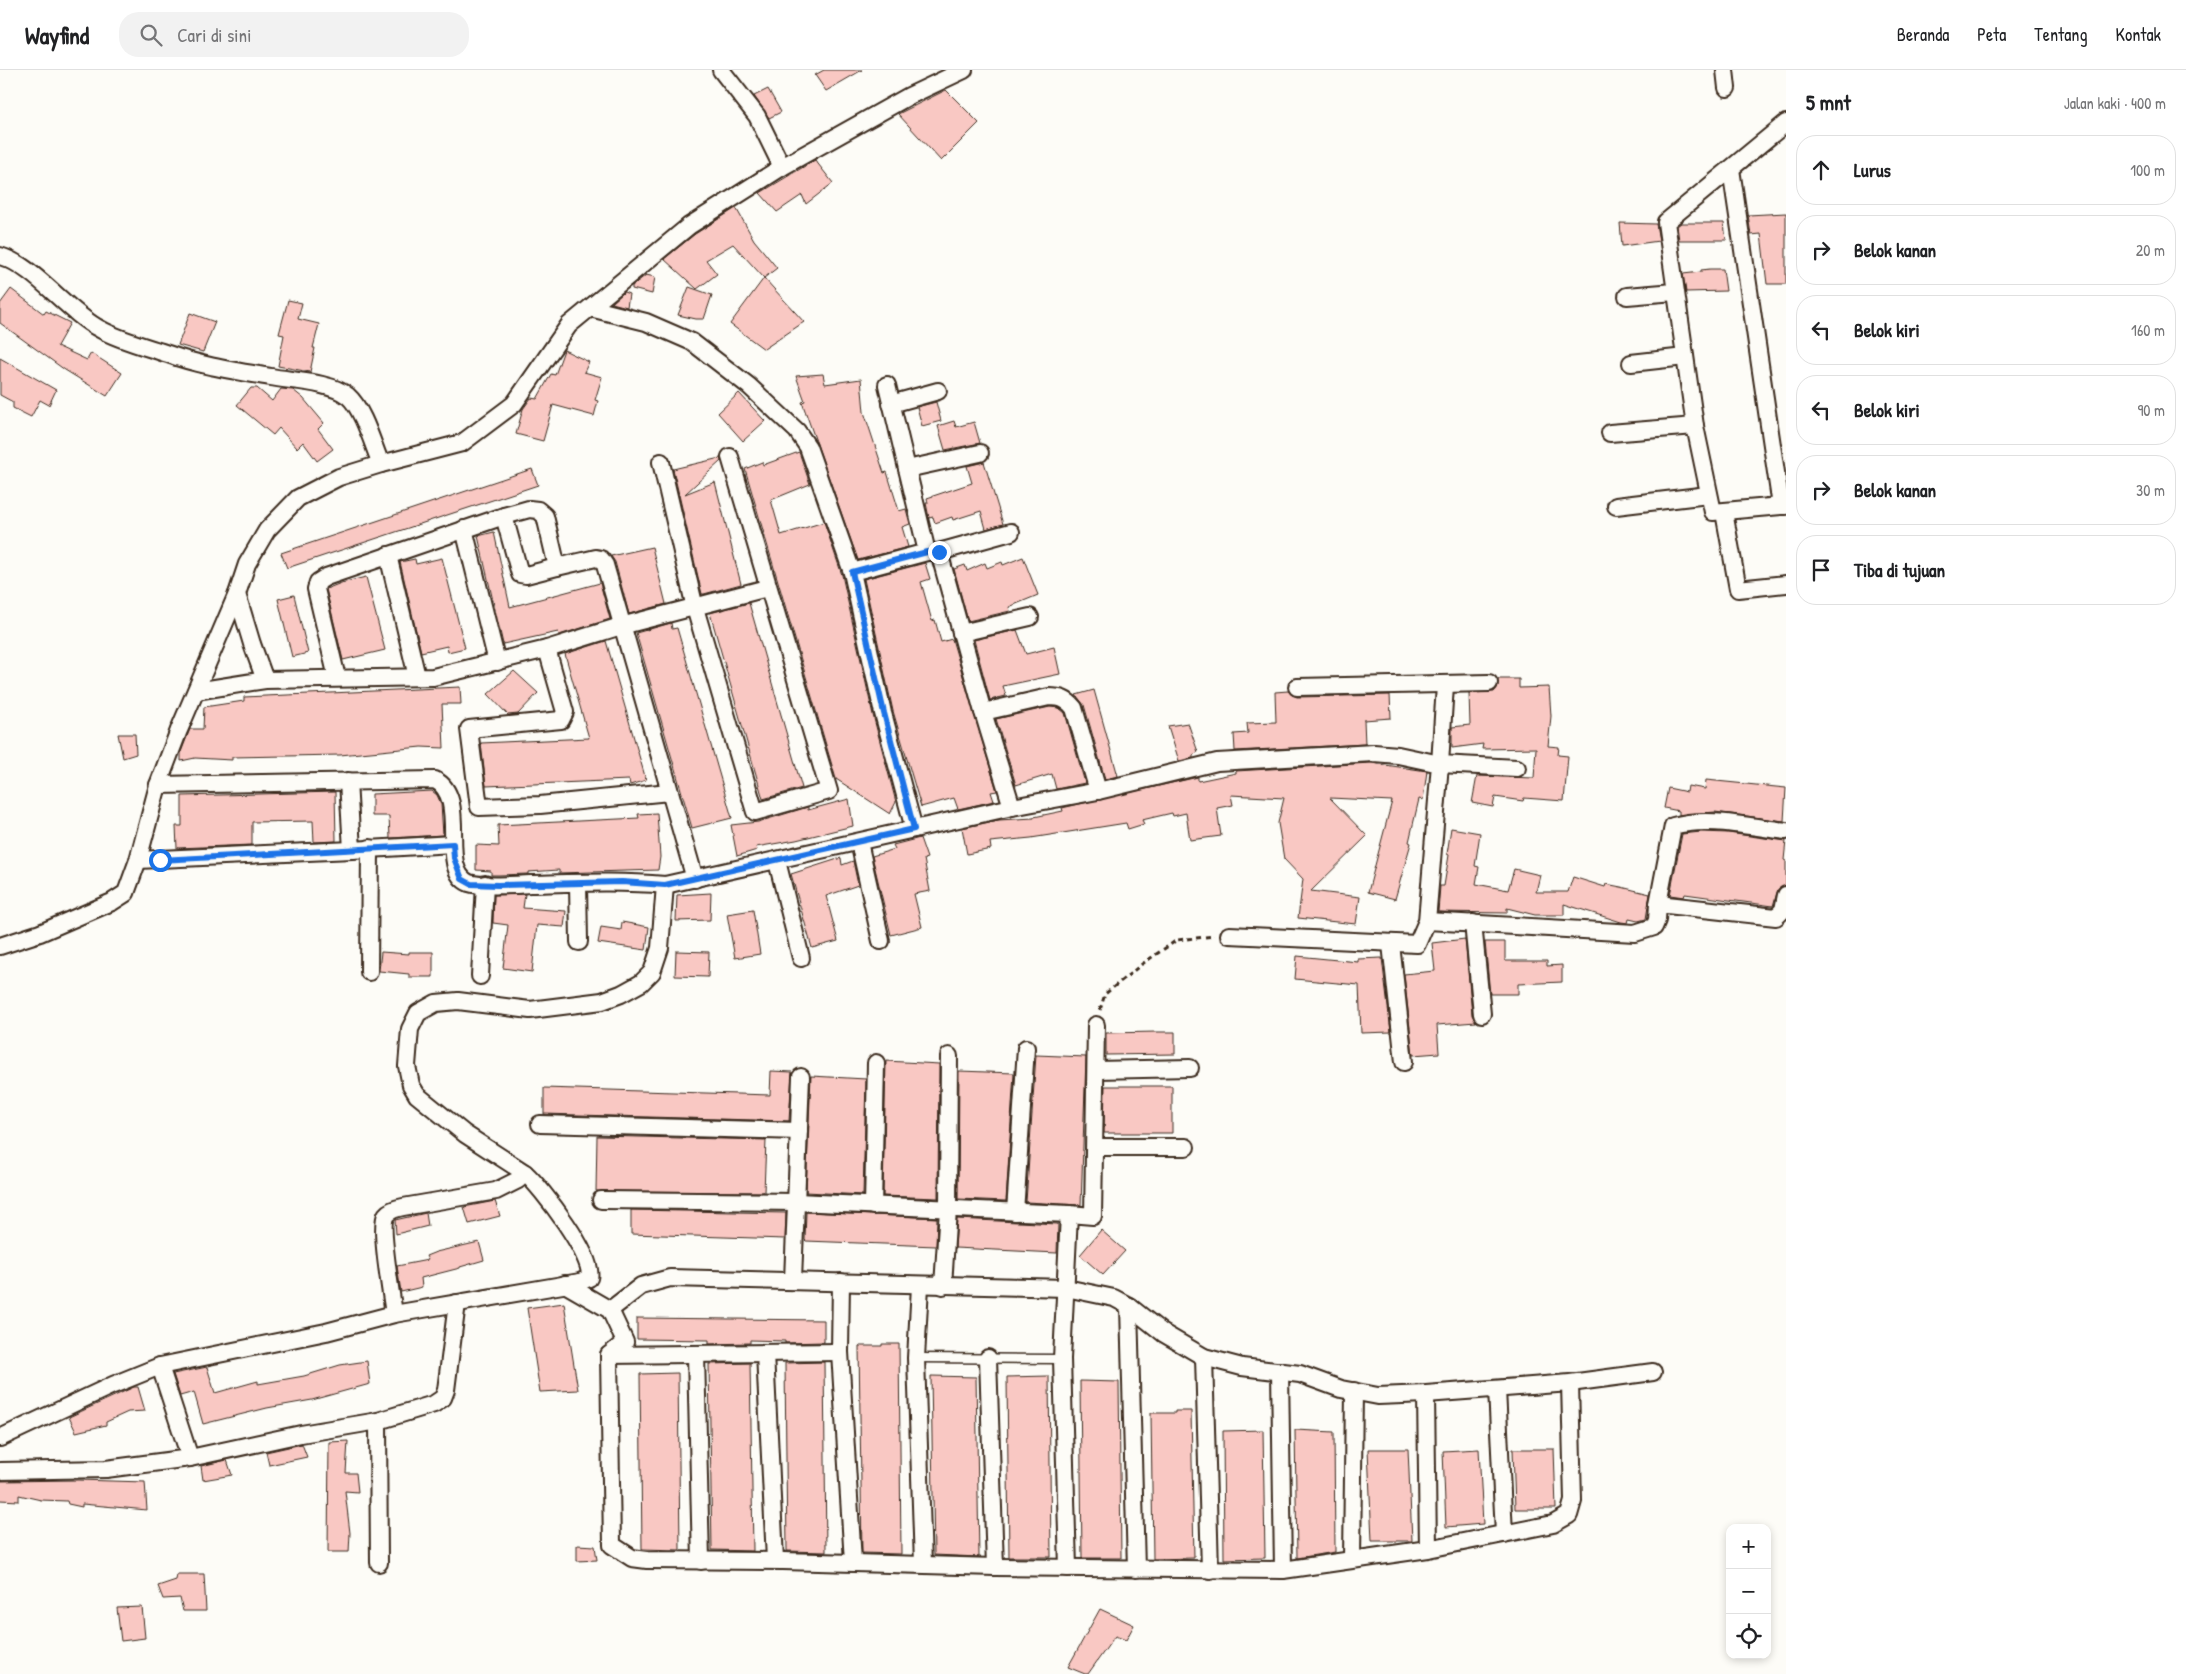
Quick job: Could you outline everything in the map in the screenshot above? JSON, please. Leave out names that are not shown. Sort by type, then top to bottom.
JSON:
[{"type":"street","points":[[721,70],[757,116],[782,168]]},
{"type":"street","points":[[0,946],[40,933],[120,898],[130,886],[158,785],[179,730],[237,594],[247,564],[267,530],[298,498],[339,477],[462,443],[514,404],[569,325],[689,226],[782,168],[909,96],[964,70]]},
{"type":"street","points":[[1725,70],[1727,88]]},
{"type":"street","points":[[1731,169],[1784,506],[1713,512],[1695,426],[1675,292],[1667,221],[1786,123]]},
{"type":"street","points":[[0,256],[8,258],[28,272],[100,329],[169,355],[218,368],[312,384],[338,391],[348,397],[356,408],[381,464]]},
{"type":"street","points":[[1627,296],[1675,292]]},
{"type":"street","points":[[590,308],[646,322],[692,342],[749,386],[797,431],[808,447],[852,572],[884,713],[914,829]]},
{"type":"street","points":[[1631,363],[1685,357]]},
{"type":"street","points":[[887,385],[907,469],[961,633],[1012,807]]},
{"type":"street","points":[[891,404],[938,391]]},
{"type":"street","points":[[1610,433],[1695,426]]},
{"type":"street","points":[[907,469],[980,453]]},
{"type":"street","points":[[661,462],[695,608],[755,812],[829,791],[767,588],[730,457]]},
{"type":"street","points":[[1616,506],[1708,495]]},
{"type":"street","points":[[337,678],[316,589],[318,582],[326,576],[464,529],[533,508],[542,512],[558,567]]},
{"type":"street","points":[[1724,512],[1738,589],[1786,584]]},
{"type":"street","points":[[504,516],[520,574],[526,575],[596,558],[601,559],[605,565],[695,879]]},
{"type":"street","points":[[464,529],[497,662]]},
{"type":"street","points":[[852,572],[1011,532]]},
{"type":"street","points":[[388,555],[417,677]]},
{"type":"street","points":[[196,691],[265,680],[433,677],[547,649],[621,626],[767,588]]},
{"type":"street","points":[[237,594],[265,680]]},
{"type":"street","points":[[961,633],[1030,617]]},
{"type":"street","points":[[547,649],[565,712],[561,720],[469,729],[479,807],[547,804],[669,792]]},
{"type":"street","points":[[1297,687],[1445,685],[1489,682]]},
{"type":"street","points":[[1229,935],[1417,944],[1427,921],[1445,685]]},
{"type":"street","points":[[983,712],[1049,697],[1058,697],[1067,701],[1074,708],[1098,791]]},
{"type":"street","points":[[158,785],[436,780],[448,790],[452,802],[454,858],[462,879],[471,884],[622,882],[665,885],[1012,807],[1098,791],[1217,762],[1374,753],[1398,755],[1440,764],[1517,768]]},
{"type":"street","points":[[348,782],[352,850]]},
{"type":"street","points":[[1427,921],[1635,933],[1654,927],[1657,920],[1658,904],[1673,826],[1686,822],[1705,822],[1786,831]]},
{"type":"street","points":[[859,842],[881,940]]},
{"type":"street","points":[[138,860],[453,844]]},
{"type":"street","points":[[368,972],[370,848]]},
{"type":"street","points":[[777,860],[800,958]]},
{"type":"street","points":[[578,883],[579,942]]},
{"type":"street","points":[[480,976],[485,884]]},
{"type":"street","points":[[0,1438],[113,1385],[160,1366],[326,1332],[394,1314],[587,1280],[591,1275],[590,1269],[569,1227],[534,1181],[526,1173],[465,1134],[417,1094],[411,1085],[407,1066],[410,1028],[418,1013],[436,1004],[458,1001],[530,1010],[602,1001],[621,994],[641,983],[652,972],[660,948],[665,885]]},
{"type":"street","points":[[1658,904],[1776,917],[1782,910],[1786,895]]},
{"type":"street","points":[[1474,923],[1482,1014]]},
{"type":"street","points":[[1391,944],[1404,1062]]},
{"type":"street","points":[[601,1200],[796,1202],[1094,1216],[1096,1025]]},
{"type":"street","points":[[1015,1212],[1026,1048]]},
{"type":"street","points":[[943,1286],[948,1209],[949,1056]]},
{"type":"street","points":[[873,1206],[876,1063]]},
{"type":"street","points":[[1096,1070],[1190,1068]]},
{"type":"street","points":[[793,1280],[801,1077]]},
{"type":"street","points":[[540,1124],[799,1131]]},
{"type":"street","points":[[1096,1147],[1186,1147]]},
{"type":"street","points":[[394,1314],[386,1259],[384,1222],[386,1215],[393,1209],[496,1191],[518,1180],[526,1173]]},
{"type":"street","points":[[1068,1568],[1062,1359],[1070,1214]]},
{"type":"street","points":[[610,1310],[641,1286],[670,1278],[793,1280],[920,1286],[1066,1288],[1114,1298],[1129,1306],[1163,1333],[1204,1357],[1242,1367],[1300,1374],[1341,1389],[1378,1396],[1570,1383],[1654,1372]]},
{"type":"street","points":[[841,1282],[840,1352],[854,1562]]},
{"type":"street","points":[[565,1284],[610,1310],[624,1342],[609,1356],[612,1545],[632,1558],[701,1561],[776,1560],[995,1567],[1283,1570],[1428,1549],[1553,1524],[1569,1515],[1572,1509],[1573,1438],[1570,1383]]},
{"type":"street","points":[[920,1286],[916,1358],[924,1564]]},
{"type":"street","points":[[0,1471],[106,1469],[190,1458],[301,1434],[378,1421],[434,1404],[443,1398],[448,1380],[457,1303]]},
{"type":"street","points":[[1129,1306],[1136,1569]]},
{"type":"street","points":[[609,1356],[840,1352]]},
{"type":"street","points":[[765,1353],[776,1560]]},
{"type":"street","points":[[696,1354],[701,1561]]},
{"type":"street","points":[[1204,1357],[1210,1570]]},
{"type":"street","points":[[988,1358],[995,1567]]},
{"type":"street","points":[[160,1366],[190,1458]]},
{"type":"street","points":[[1280,1371],[1283,1570]]},
{"type":"street","points":[[1497,1389],[1504,1534]]},
{"type":"street","points":[[1352,1560],[1354,1392]]},
{"type":"street","points":[[1426,1394],[1428,1549]]},
{"type":"street","points":[[378,1421],[379,1563]]},
{"type":"lane","points":[[916,1358],[1062,1359]]},
{"type":"path","points":[[1096,1025],[1105,994],[1156,954],[1177,940],[1229,935]]},
{"type":"building","points":[[824,70],[862,70],[826,91],[815,75]]},
{"type":"building","points":[[768,89],[781,112],[769,118],[754,96]]},
{"type":"building","points":[[946,90],[979,123],[941,161],[898,114]]},
{"type":"building","points":[[815,160],[833,183],[806,204],[802,195],[777,212],[760,193]]},
{"type":"building","points":[[736,208],[754,240],[777,268],[764,278],[733,244],[706,260],[717,274],[697,289],[664,259],[695,234]]},
{"type":"building","points":[[1786,213],[1786,284],[1767,284],[1761,234],[1751,235],[1748,215]]},
{"type":"building","points":[[1620,223],[1656,224],[1659,241],[1622,246]]},
{"type":"building","points":[[1681,223],[1724,223],[1726,240],[1679,240],[1677,226]]},
{"type":"building","points":[[1710,269],[1723,269],[1726,291],[1686,292],[1683,274]]},
{"type":"building","points":[[646,275],[655,277],[652,294],[632,289],[632,286]]},
{"type":"building","points":[[764,278],[804,322],[764,349],[730,324]]},
{"type":"building","points":[[689,287],[712,295],[704,319],[678,315]]},
{"type":"building","points":[[11,289],[44,314],[46,311],[70,323],[57,346],[87,360],[91,353],[122,373],[107,396],[65,370],[0,323],[0,304]]},
{"type":"building","points":[[624,292],[629,294],[627,307],[612,303]]},
{"type":"building","points":[[288,300],[302,303],[298,319],[319,324],[310,372],[278,366],[284,335],[279,334]]},
{"type":"building","points":[[190,313],[215,322],[203,352],[178,345]]},
{"type":"building","points":[[564,350],[589,362],[584,372],[602,377],[595,400],[598,401],[594,416],[553,405],[543,441],[516,434],[523,409],[531,398],[537,399],[551,374],[555,375]]},
{"type":"building","points":[[0,358],[56,390],[49,405],[40,400],[31,417],[13,408],[13,402],[0,395]]},
{"type":"building","points":[[823,374],[825,384],[861,379],[864,412],[884,473],[887,472],[899,511],[906,509],[910,524],[902,527],[908,547],[858,560],[802,402],[805,401],[796,376]]},
{"type":"building","points":[[251,388],[257,388],[272,401],[281,389],[293,390],[303,398],[324,423],[318,429],[333,449],[317,461],[303,442],[297,448],[279,428],[273,435],[237,405]]},
{"type":"building","points":[[739,393],[765,421],[743,441],[718,413]]},
{"type":"building","points":[[936,402],[941,421],[922,426],[917,407]]},
{"type":"building","points":[[954,421],[956,427],[974,422],[980,443],[945,450],[938,426]]},
{"type":"building","points":[[799,452],[810,484],[771,500],[781,535],[824,522],[842,575],[873,715],[896,802],[890,814],[836,779],[745,469],[762,462],[763,465]]},
{"type":"building","points":[[720,458],[721,461],[685,494],[715,482],[741,584],[702,594],[673,469]]},
{"type":"building","points":[[984,462],[1003,524],[986,529],[981,511],[953,520],[952,517],[935,523],[933,517],[929,518],[927,498],[972,483],[967,466]]},
{"type":"building","points":[[532,469],[538,485],[287,568],[281,553]]},
{"type":"building","points":[[494,532],[510,607],[600,583],[610,619],[559,635],[558,632],[503,644],[478,536]]},
{"type":"building","points":[[652,547],[666,604],[629,614],[615,562],[611,556]]},
{"type":"building","points":[[1023,557],[1038,595],[1009,607],[1010,611],[968,621],[954,569],[965,565],[967,571],[985,563],[987,568],[1002,562],[1003,565]]},
{"type":"building","points":[[442,558],[465,648],[448,652],[447,646],[421,652],[400,562],[415,559],[416,564]]},
{"type":"building","points":[[925,563],[930,579],[921,582],[932,621],[935,620],[941,642],[952,639],[997,791],[991,792],[994,801],[958,809],[954,798],[921,807],[893,711],[864,579]]},
{"type":"building","points":[[366,577],[385,650],[343,660],[326,589]]},
{"type":"building","points":[[294,595],[308,653],[292,657],[278,599]]},
{"type":"building","points":[[749,603],[802,788],[763,799],[710,613]]},
{"type":"building","points":[[671,623],[672,629],[677,628],[732,818],[692,828],[636,633]]},
{"type":"building","points":[[1017,630],[1026,654],[1054,647],[1060,674],[1003,686],[1006,696],[990,700],[974,640]]},
{"type":"building","points":[[606,641],[646,780],[630,785],[629,780],[486,786],[481,743],[589,738],[565,654]]},
{"type":"building","points":[[514,671],[538,693],[518,714],[508,715],[488,694]]},
{"type":"building","points":[[1498,679],[1519,679],[1519,688],[1549,687],[1551,716],[1548,746],[1559,747],[1558,755],[1568,756],[1564,801],[1524,798],[1523,801],[1495,797],[1493,807],[1472,803],[1477,776],[1534,778],[1536,748],[1482,749],[1483,744],[1452,748],[1452,727],[1470,725],[1469,693],[1494,692],[1498,687]]},
{"type":"building","points":[[460,687],[461,704],[442,704],[444,748],[421,747],[340,755],[232,757],[232,760],[195,758],[181,761],[181,752],[190,729],[203,729],[204,707],[244,701],[244,697]]},
{"type":"building","points":[[1094,690],[1118,776],[1105,779],[1084,705],[1076,695]]},
{"type":"building","points":[[1288,691],[1297,697],[1390,695],[1391,718],[1364,720],[1365,744],[1235,751],[1234,734],[1248,733],[1247,723],[1276,722],[1275,692]]},
{"type":"building","points":[[1050,707],[1059,708],[1065,713],[1085,783],[1056,789],[1052,774],[1016,785],[996,719]]},
{"type":"building","points":[[1188,723],[1198,752],[1193,755],[1193,758],[1179,761],[1168,726]]},
{"type":"building","points":[[118,734],[135,734],[136,754],[123,758]]},
{"type":"building","points":[[1371,763],[1427,771],[1423,800],[1419,799],[1409,842],[1411,843],[1395,899],[1368,892],[1392,801],[1330,798],[1367,836],[1311,891],[1360,897],[1356,924],[1298,918],[1303,879],[1284,859],[1278,823],[1284,798],[1231,795],[1233,805],[1217,808],[1221,836],[1190,840],[1186,813],[1173,816],[1172,813],[1142,820],[1144,824],[1128,829],[1126,823],[1031,838],[990,842],[991,849],[967,854],[962,828],[999,820],[1034,818],[1063,811],[1062,808],[1198,777],[1198,781],[1236,773],[1236,771]]},
{"type":"building","points":[[1706,780],[1786,788],[1784,821],[1715,812],[1679,815],[1679,811],[1664,808],[1668,788],[1687,792],[1688,786],[1705,789]]},
{"type":"building","points":[[432,791],[437,795],[441,804],[443,835],[390,838],[389,816],[372,816],[372,794]]},
{"type":"building","points":[[335,792],[336,841],[314,842],[313,821],[252,822],[252,845],[177,848],[176,826],[182,826],[182,796]]},
{"type":"building","points":[[849,799],[853,826],[796,840],[756,847],[757,850],[737,856],[731,825],[758,822],[808,807],[808,810]]},
{"type":"building","points":[[657,813],[660,857],[658,870],[559,873],[559,870],[528,872],[528,874],[491,875],[491,871],[476,870],[476,845],[499,846],[498,825],[639,818],[638,814]]},
{"type":"building","points":[[1451,828],[1480,833],[1475,866],[1479,867],[1476,884],[1508,890],[1514,869],[1540,875],[1536,892],[1568,892],[1573,877],[1605,887],[1606,884],[1650,894],[1646,919],[1638,921],[1629,919],[1628,923],[1621,922],[1564,904],[1564,915],[1535,915],[1507,908],[1507,913],[1438,912],[1440,886],[1444,886],[1449,855],[1447,854]]},
{"type":"building","points":[[1701,832],[1728,833],[1786,841],[1784,860],[1786,861],[1786,885],[1778,889],[1773,906],[1685,894],[1684,897],[1670,895],[1682,834]]},
{"type":"building","points":[[920,838],[927,858],[924,859],[930,891],[914,894],[922,927],[891,935],[872,856],[895,849],[893,845]]},
{"type":"building","points":[[841,858],[842,865],[853,861],[858,885],[826,896],[838,941],[812,948],[791,874]]},
{"type":"building","points":[[711,893],[710,920],[676,921],[677,895]]},
{"type":"building","points":[[525,894],[523,908],[566,911],[564,927],[537,925],[532,972],[503,968],[508,925],[493,923],[494,895]]},
{"type":"building","points":[[753,910],[760,954],[735,958],[727,914]]},
{"type":"building","points":[[622,922],[649,927],[646,950],[598,943],[601,927],[621,930]]},
{"type":"building","points":[[1465,939],[1472,1015],[1476,1022],[1437,1025],[1439,1053],[1413,1055],[1404,974],[1435,971],[1432,943]]},
{"type":"building","points":[[1485,942],[1505,942],[1505,961],[1547,961],[1547,966],[1562,965],[1562,982],[1518,984],[1518,994],[1490,994]]},
{"type":"building","points":[[676,951],[709,952],[708,977],[675,976]]},
{"type":"building","points":[[381,952],[409,954],[409,952],[433,952],[433,977],[409,977],[409,974],[379,971]]},
{"type":"building","points":[[1297,956],[1358,962],[1358,959],[1382,958],[1391,1032],[1361,1033],[1359,985],[1295,979]]},
{"type":"building","points":[[1175,1032],[1175,1054],[1106,1055],[1106,1033]]},
{"type":"building","points":[[1036,1055],[1086,1057],[1081,1205],[1026,1202]]},
{"type":"building","points":[[886,1061],[939,1064],[938,1198],[883,1196]]},
{"type":"building","points":[[771,1071],[792,1072],[789,1121],[544,1114],[544,1088],[770,1095]]},
{"type":"building","points":[[959,1071],[1014,1073],[1006,1201],[958,1199]]},
{"type":"building","points":[[811,1076],[866,1079],[863,1195],[806,1192]]},
{"type":"building","points":[[1105,1086],[1172,1086],[1172,1133],[1104,1133]]},
{"type":"building","points":[[597,1136],[766,1140],[764,1192],[596,1191]]},
{"type":"building","points":[[495,1201],[500,1216],[469,1224],[464,1207]]},
{"type":"building","points":[[631,1210],[786,1213],[785,1239],[631,1234]]},
{"type":"building","points":[[806,1212],[937,1218],[936,1246],[806,1241]]},
{"type":"building","points":[[426,1213],[428,1226],[396,1234],[395,1220]]},
{"type":"building","points":[[957,1219],[1058,1224],[1057,1253],[955,1248]]},
{"type":"building","points":[[1101,1230],[1125,1251],[1103,1275],[1080,1255]]},
{"type":"building","points":[[479,1242],[484,1260],[421,1278],[422,1287],[401,1292],[397,1266],[428,1260],[426,1256],[436,1252]]},
{"type":"building","points":[[564,1303],[578,1390],[540,1392],[527,1308]]},
{"type":"building","points":[[637,1318],[824,1320],[824,1342],[785,1343],[785,1341],[750,1340],[750,1343],[709,1344],[709,1340],[637,1339]]},
{"type":"building","points":[[882,1344],[899,1344],[901,1554],[862,1553],[859,1346],[882,1346]]},
{"type":"building","points":[[367,1361],[370,1384],[312,1400],[267,1408],[203,1424],[194,1392],[180,1396],[173,1374],[207,1367],[215,1393],[258,1381],[258,1384],[304,1376],[340,1365]]},
{"type":"building","points":[[824,1362],[826,1552],[787,1551],[785,1363]]},
{"type":"building","points":[[750,1363],[753,1551],[712,1550],[709,1364]]},
{"type":"building","points":[[678,1373],[680,1550],[642,1549],[640,1374]]},
{"type":"building","points":[[931,1376],[976,1377],[979,1557],[934,1555]]},
{"type":"building","points":[[1049,1376],[1051,1557],[1009,1557],[1007,1377]]},
{"type":"building","points":[[1080,1381],[1119,1382],[1121,1558],[1082,1558]]},
{"type":"building","points":[[134,1387],[138,1387],[145,1411],[128,1412],[106,1422],[106,1425],[76,1432],[69,1417]]},
{"type":"building","points":[[1175,1411],[1191,1411],[1194,1558],[1153,1559],[1151,1413],[1175,1413]]},
{"type":"building","points":[[1263,1430],[1265,1558],[1224,1559],[1223,1431]]},
{"type":"building","points":[[1295,1430],[1334,1432],[1335,1552],[1297,1558]]},
{"type":"building","points":[[348,1441],[346,1473],[356,1473],[358,1492],[345,1491],[350,1533],[349,1552],[328,1552],[329,1442]]},
{"type":"building","points":[[302,1444],[307,1457],[269,1465],[266,1452]]},
{"type":"building","points":[[1368,1449],[1408,1449],[1412,1541],[1372,1541]]},
{"type":"building","points":[[1479,1449],[1483,1524],[1446,1527],[1443,1451]]},
{"type":"building","points":[[1513,1449],[1554,1449],[1556,1509],[1515,1509]]},
{"type":"building","points":[[227,1460],[232,1475],[203,1480],[201,1466]]},
{"type":"building","points":[[78,1480],[145,1482],[147,1510],[82,1504],[82,1507],[68,1504],[67,1501],[41,1500],[19,1495],[19,1501],[0,1500],[0,1481]]},
{"type":"building","points":[[577,1545],[595,1546],[597,1560],[577,1561]]},
{"type":"building","points":[[177,1574],[204,1574],[206,1611],[183,1611],[180,1598],[163,1599],[158,1586],[176,1580]]},
{"type":"building","points":[[142,1607],[145,1638],[121,1641],[117,1608]]},
{"type":"building","points":[[1100,1609],[1134,1625],[1126,1640],[1115,1636],[1088,1674],[1085,1674],[1068,1667]]},
{"type":"route","points":[[160,860],[453,844],[454,858],[462,879],[471,884],[622,882],[665,885],[914,829],[884,713],[852,572],[927,552],[939,552]]}]
